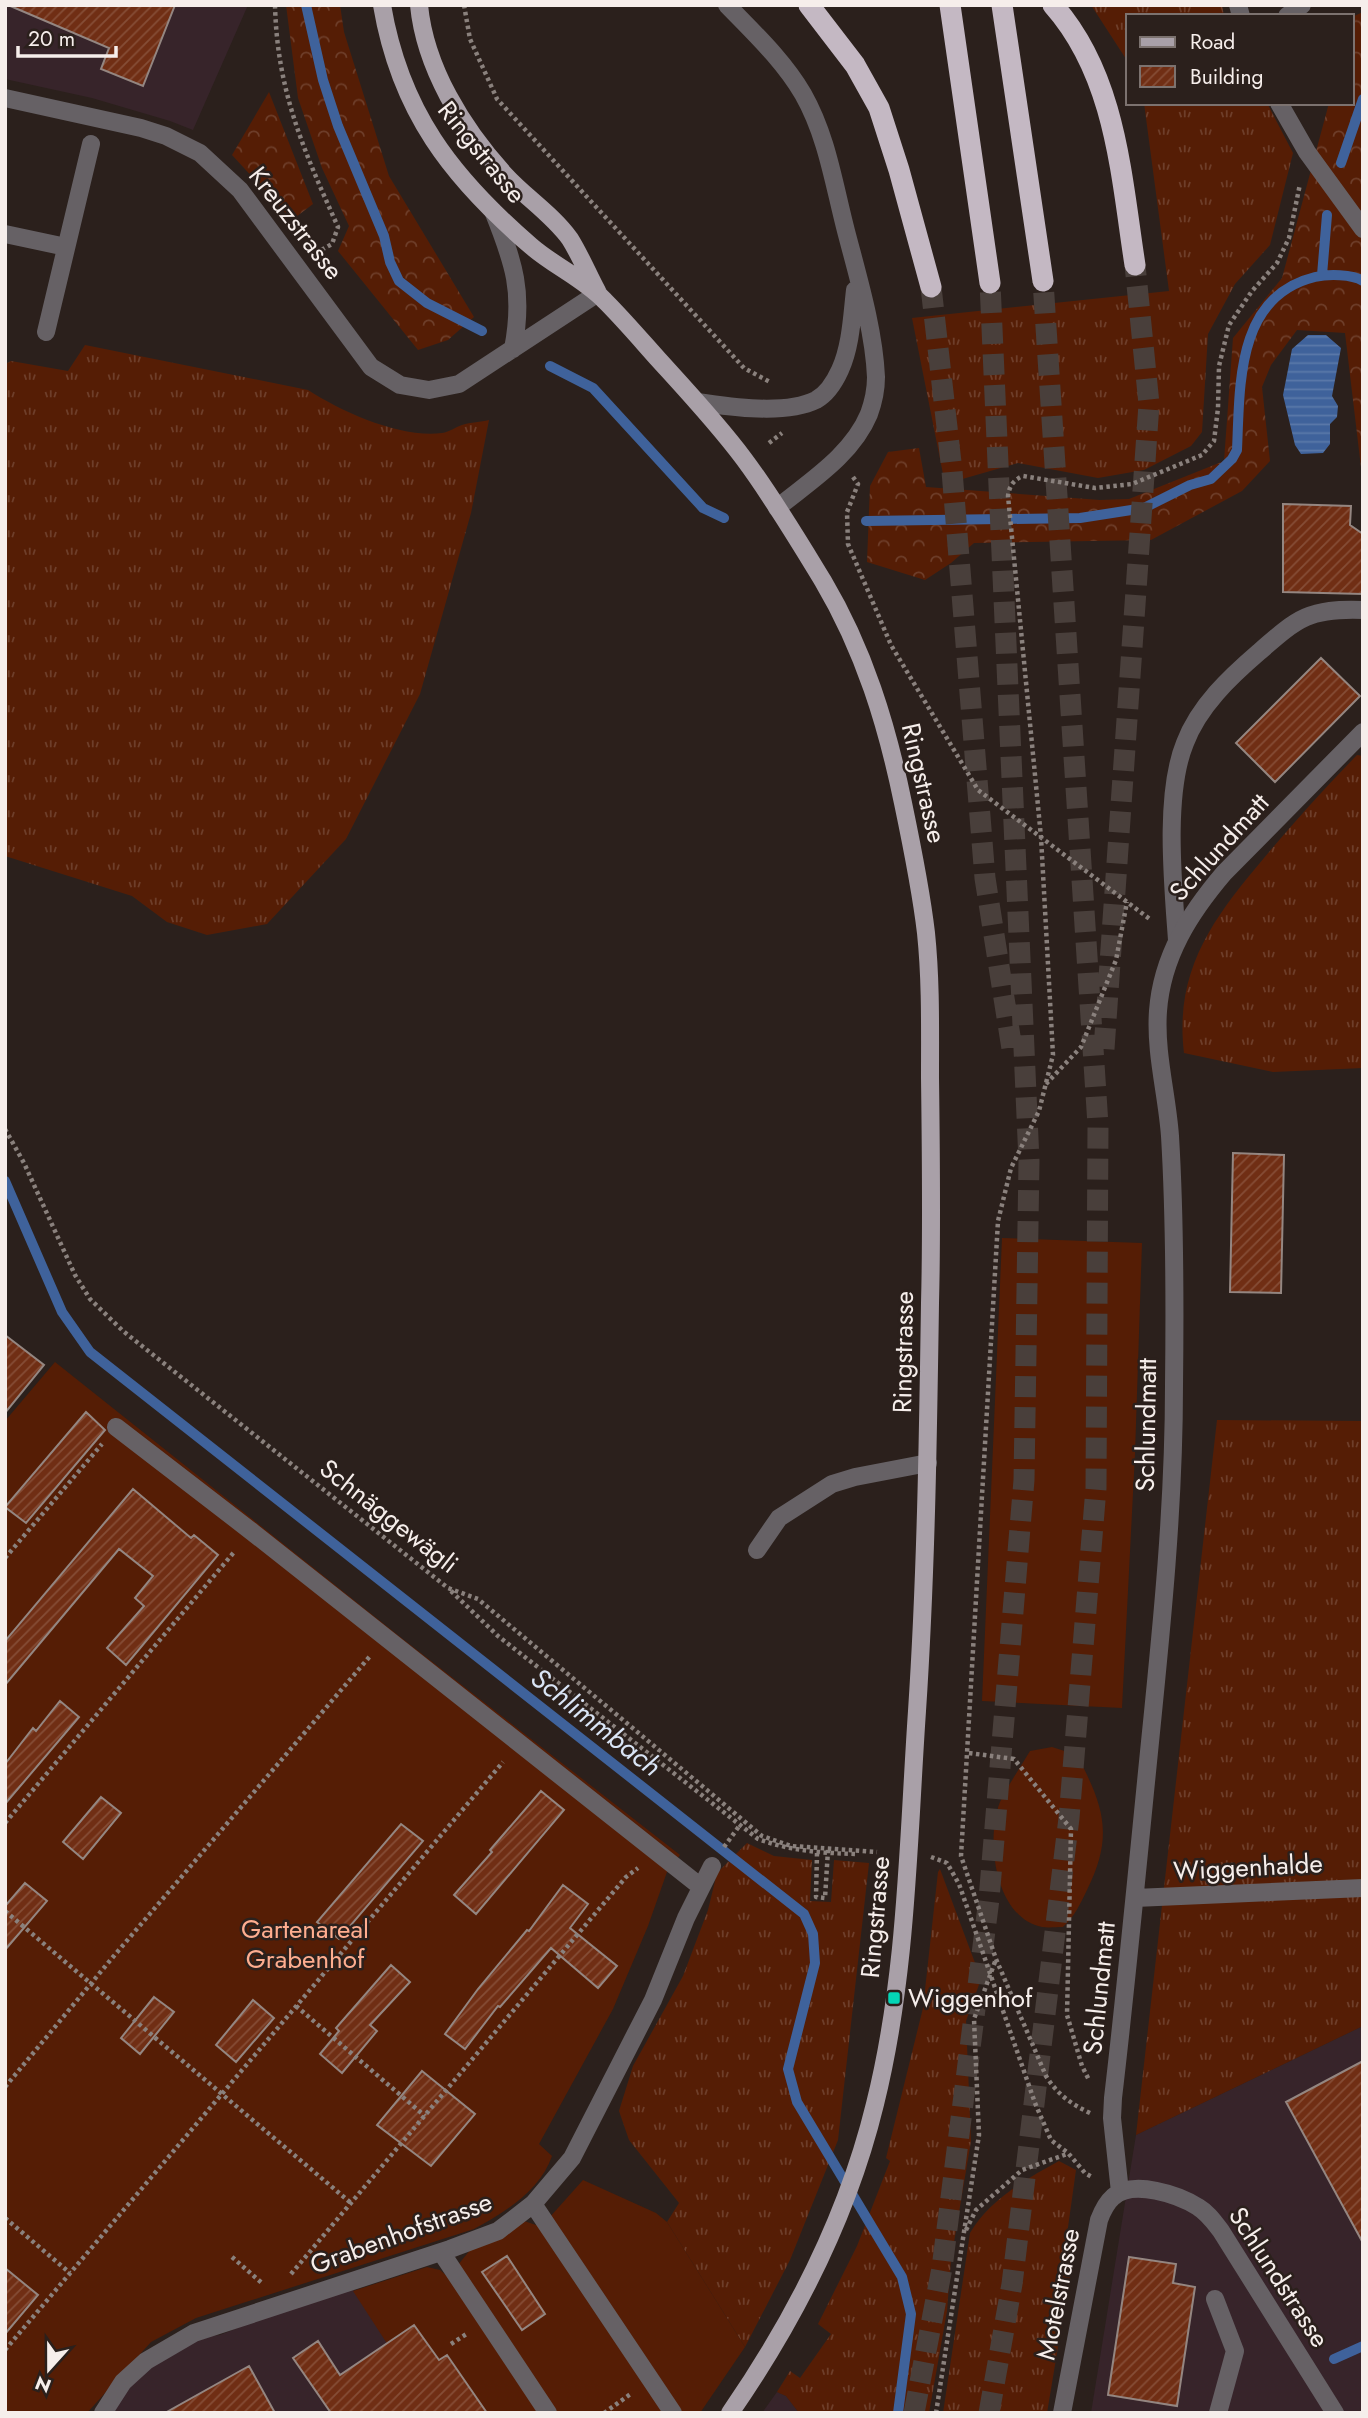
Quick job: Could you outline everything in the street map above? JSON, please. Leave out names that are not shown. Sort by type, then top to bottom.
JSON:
[{"type":"highway","points":[[810,5],[855,65],[879,108],[931,287]]},
{"type":"highway","points":[[950,5],[990,283]]},
{"type":"highway","points":[[1002,5],[1043,281]]},
{"type":"highway","points":[[1053,5],[1070,25],[1094,67],[1102,89],[1117,146],[1135,265]]},
{"type":"main road","name":"Ringstrasse","points":[[383,5],[392,52],[413,107],[436,145],[493,211],[540,253],[598,293],[697,402],[746,461],[817,571],[845,621],[867,673],[884,724],[905,813],[926,931],[930,1014],[932,1229],[925,1594],[900,1965],[880,2084],[862,2149],[833,2228],[796,2306],[730,2413]]},
{"type":"main road","name":"Ringstrasse","points":[[419,5],[428,49],[446,90],[470,129],[499,167],[570,239],[598,293]]},
{"type":"street","points":[[727,5],[785,68],[813,114],[822,138],[857,276],[876,380],[869,415],[854,440],[839,457],[778,510]]},
{"type":"street","name":"Kreuzstrasse","points":[[5,98],[141,128],[166,136],[200,153],[240,190],[371,367],[400,386],[429,390],[460,383],[598,293]]},
{"type":"street","points":[[1280,105],[1307,152],[1363,229]]},
{"type":"street","points":[[46,332],[92,144]]},
{"type":"street","points":[[493,211],[511,256],[517,282],[518,311],[513,349]]},
{"type":"street","points":[[5,234],[66,247]]},
{"type":"street","points":[[697,402],[719,406],[779,408],[816,400],[825,393],[840,372],[844,359],[857,276]]},
{"type":"street","points":[[1177,940],[1172,879],[1174,794],[1178,763],[1195,722],[1238,670],[1292,623],[1321,611],[1363,610]]},
{"type":"street","name":"Schlundmatt","points":[[1120,2192],[1112,2118],[1113,2098],[1163,1614],[1173,1465],[1173,1204],[1170,1134],[1159,1051],[1161,988],[1177,940],[1203,897],[1363,732]]},
{"type":"street","points":[[116,1427],[701,1887]]},
{"type":"street","points":[[757,1550],[779,1518],[832,1484],[928,1463]]},
{"type":"street","name":"Grabenhofstrasse","points":[[103,2413],[123,2382],[146,2361],[194,2333],[498,2231],[533,2204],[572,2158],[578,2147],[653,2000],[686,1917],[712,1866]]},
{"type":"street","name":"Wiggenhalde","points":[[1135,1898],[1363,1888]]},
{"type":"street","name":"Schlundstrasse","points":[[1120,2192],[1136,2189],[1166,2193],[1184,2200],[1210,2216],[1335,2413]]},
{"type":"street","name":"Motelstrasse","points":[[1062,2413],[1099,2220],[1108,2203],[1120,2192]]},
{"type":"street","points":[[533,2204],[673,2413]]},
{"type":"street","points":[[442,2252],[548,2413]]},
{"type":"street","points":[[1215,2299],[1235,2351],[1218,2413]]},
{"type":"path","points":[[275,5],[284,90],[303,149],[338,228],[332,244],[297,264]]},
{"type":"path","points":[[464,5],[470,40],[498,99],[744,368],[768,382],[778,383]]},
{"type":"path","points":[[1090,2113],[1070,2103],[1045,2077],[996,1959],[961,1856],[998,1221],[1011,1168],[1039,1111],[1053,1055],[1041,837],[1011,540],[1009,488],[1017,478],[1023,476],[1096,488],[1132,484],[1202,455],[1213,441],[1218,408],[1219,366],[1228,325],[1252,291],[1277,263],[1289,239],[1307,152]]},
{"type":"path","points":[[858,484],[847,512],[848,544],[891,645],[978,790],[1177,940]]},
{"type":"path","points":[[1046,1085],[1081,1047],[1116,960],[1127,902]]},
{"type":"path","name":"Schnäggewägli","points":[[5,1129],[24,1163],[75,1275],[90,1299],[123,1331],[448,1588],[478,1599],[762,1836],[791,1846],[879,1853],[817,1853]]},
{"type":"path","points":[[5,1558],[116,1427]]},
{"type":"path","points":[[5,1823],[251,1531]]},
{"type":"path","points":[[448,1588],[498,1636],[758,1839],[784,1848],[817,1853],[816,1897],[825,1898],[828,1849]]},
{"type":"path","points":[[5,2087],[385,1638]]},
{"type":"path","points":[[5,2350],[519,1742]]},
{"type":"path","points":[[969,1753],[1014,1759],[1072,1829],[1067,2015],[1082,2066],[1091,2084]]},
{"type":"path","points":[[728,1841],[743,1822]]},
{"type":"path","points":[[285,2281],[626,1877],[658,1852]]},
{"type":"path","points":[[926,1856],[936,1857],[947,1863],[959,1884],[1035,2103],[1051,2140],[1068,2154],[1022,2170],[976,2210],[964,2233]]},
{"type":"path","points":[[5,1911],[351,2203]]},
{"type":"path","points":[[936,2413],[979,2135],[974,2020],[996,1959]]},
{"type":"path","points":[[296,2006],[425,2116]]},
{"type":"path","points":[[5,2218],[70,2273]]},
{"type":"path","points":[[232,2257],[265,2286]]},
{"type":"path","points":[[604,2413],[651,2379]]},
{"type":"shaded area","points":[[5,5],[248,5],[193,130],[92,98],[5,79]]},
{"type":"shaded area","points":[[1363,2026],[1363,2413],[1091,2413],[1136,2135]]},
{"type":"shaded area","points":[[351,2286],[432,2413],[108,2413],[147,2369],[169,2353],[209,2336],[220,2335]]},
{"type":"shaded area","points":[[777,2392],[786,2396],[799,2413],[762,2413]]},
{"type":"green space","points":[[286,5],[340,5],[344,32],[389,176],[474,317],[448,340],[418,350],[338,251],[349,226],[322,168],[298,98]]},
{"type":"green space","points":[[1091,5],[1222,5],[1224,14],[1126,14],[1126,59]]},
{"type":"green space","points":[[1363,12],[1363,484],[1345,333],[1297,330],[1271,365],[1262,387],[1270,461],[1242,491],[1151,540],[974,543],[951,563],[925,580],[867,562],[870,486],[888,452],[919,448],[926,487],[1100,500],[1129,499],[1224,461],[1233,338],[1282,278],[1328,105],[1354,105],[1354,16]]},
{"type":"green space","points":[[269,92],[313,204],[292,220],[232,155]]},
{"type":"green space","points":[[1144,105],[1268,105],[1293,153],[1270,245],[1235,284],[1208,334],[1202,432],[1191,446],[1144,470],[1098,478],[1018,463],[945,484],[912,318],[1169,291]]},
{"type":"green space","points":[[85,345],[308,390],[355,415],[408,432],[442,433],[465,424],[489,420],[471,513],[420,694],[346,839],[267,924],[207,935],[167,922],[132,896],[5,856],[5,364],[11,361],[68,371]]},
{"type":"green space","points":[[1357,755],[1363,756],[1363,1068],[1273,1072],[1184,1053],[1185,996],[1192,970],[1214,924],[1275,845]]},
{"type":"green space","points":[[1002,1238],[1142,1243],[1122,1708],[982,1701]]},
{"type":"green space","name":"Gartenareal Grabenhof","points":[[55,1362],[680,1855],[667,1872],[648,1926],[613,2009],[539,2144],[552,2156],[539,2180],[520,2199],[474,2229],[196,2318],[151,2342],[87,2413],[5,2413],[5,1421]]},
{"type":"green space","points":[[1217,1420],[1363,1421],[1363,2026],[1136,2135]]},
{"type":"green space","points":[[1052,1747],[1077,1755],[1094,1790],[1103,1837],[1101,1853],[1087,1890],[1077,1910],[1063,1927],[1042,1927],[1026,1921],[1014,1909],[1004,1893],[994,1855],[996,1818],[1000,1802],[1010,1783],[1030,1751]]},
{"type":"green space","points":[[747,1843],[774,1856],[812,1860],[810,1901],[831,1902],[834,1860],[869,1863],[838,2140],[790,2260],[745,2347],[667,2222],[679,2203],[629,2140],[619,2111],[633,2066],[683,1976],[708,1910],[717,1873]]},
{"type":"green space","points":[[940,1869],[981,1979],[966,2021],[971,2141],[951,2260],[947,2311],[929,2413],[799,2413],[786,2396],[777,2392],[790,2371],[800,2378],[831,2334],[818,2324],[857,2246],[890,2161],[886,2158],[923,2008]]},
{"type":"green space","points":[[1059,2161],[1076,2170],[1062,2270],[1070,2275],[1047,2413],[943,2413],[970,2233],[998,2200]]},
{"type":"green space","points":[[583,2180],[656,2213],[667,2222],[745,2347],[700,2413],[432,2413],[353,2291],[427,2267],[440,2270],[448,2277],[471,2249],[524,2221],[536,2225],[549,2218]]},
{"type":"water","points":[[1308,335],[1326,335],[1341,348],[1332,396],[1338,406],[1337,417],[1330,424],[1330,444],[1323,453],[1301,454],[1295,445],[1283,395],[1292,349]]},
{"type":"building","points":[[8,5],[175,5],[143,86],[101,69],[109,48]]},
{"type":"building","points":[[1283,504],[1351,506],[1350,525],[1363,534],[1363,594],[1283,592]]},
{"type":"building","points":[[1321,658],[1360,696],[1275,782],[1236,743]]},
{"type":"building","points":[[1233,1153],[1284,1155],[1281,1293],[1230,1292]]},
{"type":"building","points":[[5,1335],[44,1365],[5,1413]]},
{"type":"building","points":[[86,1412],[105,1430],[26,1523],[5,1507]]},
{"type":"building","points":[[133,1489],[191,1538],[194,1535],[218,1555],[126,1665],[107,1648],[144,1606],[135,1598],[153,1576],[119,1549],[5,1685],[5,1641]]},
{"type":"building","points":[[60,1701],[79,1717],[5,1804],[5,1764],[33,1728],[36,1731]]},
{"type":"building","points":[[541,1791],[564,1810],[476,1914],[454,1895]]},
{"type":"building","points":[[101,1797],[121,1813],[83,1859],[63,1842]]},
{"type":"building","points":[[401,1824],[423,1841],[339,1939],[317,1922]]},
{"type":"building","points":[[25,1883],[47,1901],[5,1950],[5,1906]]},
{"type":"building","points":[[563,1885],[588,1904],[570,1928],[617,1966],[598,1988],[551,1948],[500,2007],[498,2006],[465,2049],[445,2034]]},
{"type":"building","points":[[391,1965],[410,1982],[370,2025],[377,2031],[342,2073],[320,2054],[339,2031],[336,2028]]},
{"type":"building","points":[[154,1997],[174,2012],[140,2054],[121,2038]]},
{"type":"building","points":[[253,2000],[274,2018],[236,2062],[216,2045]]},
{"type":"building","points":[[1363,2061],[1363,2243],[1286,2102]]},
{"type":"building","points":[[422,2071],[475,2114],[431,2166],[377,2125]]},
{"type":"building","points":[[507,2256],[545,2314],[522,2330],[482,2272]]},
{"type":"building","points":[[1129,2257],[1176,2264],[1173,2283],[1195,2287],[1177,2406],[1108,2395]]},
{"type":"building","points":[[5,2268],[38,2295],[5,2334]]},
{"type":"building","points":[[414,2325],[439,2360],[447,2355],[487,2413],[331,2413],[293,2358],[318,2341],[340,2375]]},
{"type":"building","points":[[249,2366],[275,2413],[165,2413]]},
{"type":"waterway","points":[[306,5],[323,80],[338,126],[384,236],[390,262],[399,281],[427,303],[482,331]]},
{"type":"waterway","points":[[1341,163],[1363,99]]},
{"type":"waterway","points":[[1322,275],[1327,215]]},
{"type":"waterway","points":[[866,521],[1080,518],[1144,508],[1190,485],[1211,479],[1232,459],[1237,450],[1242,372],[1256,323],[1270,303],[1289,287],[1315,277],[1340,275],[1363,281]]},
{"type":"waterway","points":[[550,366],[593,388],[703,508],[724,518]]},
{"type":"waterway","name":"Schlimmbach","points":[[5,1181],[62,1312],[90,1352],[804,1914],[813,1934],[815,1963],[788,2069],[797,2102],[902,2277],[911,2314],[898,2413]]},
{"type":"waterway","points":[[1334,2359],[1363,2346]]},
{"type":"tunnel","points":[[1104,1049],[1149,404],[1135,265]]},
{"type":"tunnel","points":[[989,2413],[1012,2284],[1069,1818],[1096,1488],[1098,1125],[1043,281]]},
{"type":"tunnel","points":[[914,2413],[942,2268],[989,1899],[1024,1480],[1029,1161],[990,283]]},
{"type":"tunnel","points":[[931,287],[952,471],[985,878],[1013,1055]]},
{"type":"place","name":"Wiggenhof","points":[[894,1998]]}]
